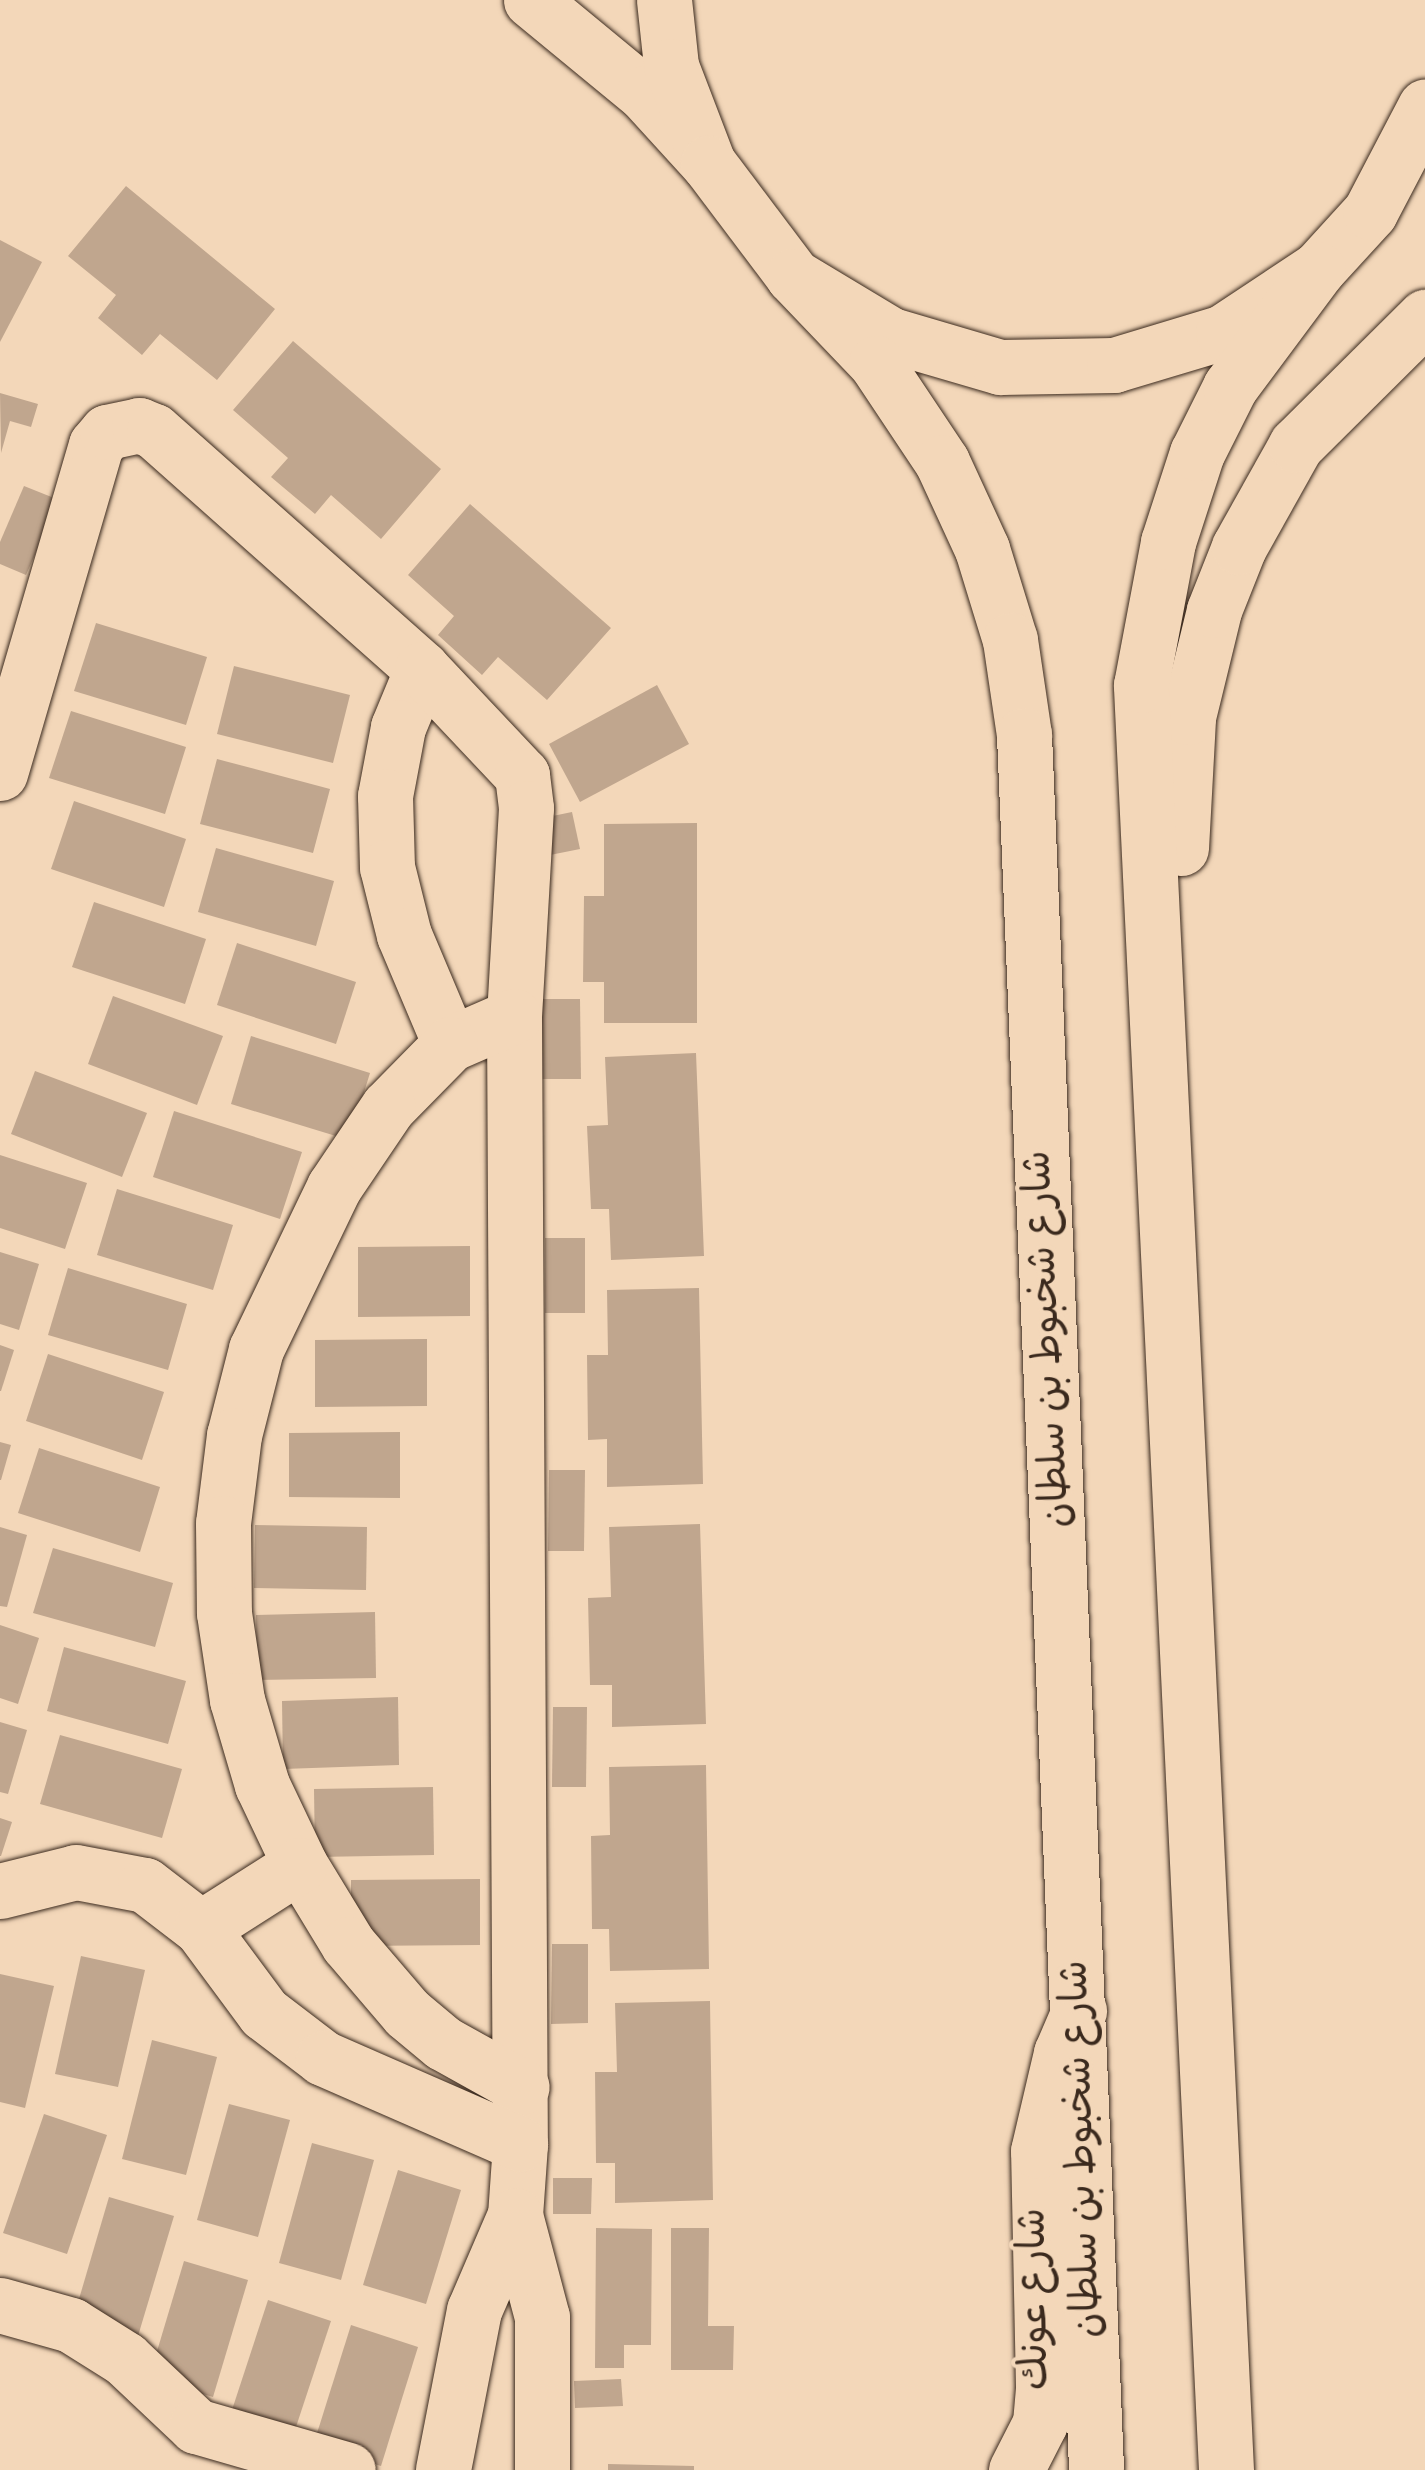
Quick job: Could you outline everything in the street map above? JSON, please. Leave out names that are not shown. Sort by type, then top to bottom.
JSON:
[{"type":"main road","points":[[531,0],[644,93],[708,164]]},
{"type":"main road","points":[[664,0],[671,66],[708,164]]},
{"type":"main road","points":[[1226,2470],[1140,685],[1160,574],[1197,453],[1250,356],[1318,269],[1370,212],[1425,106]]},
{"type":"main road","name":"شارع شخبوط بن سلطان","points":[[708,164],[793,276],[876,363],[942,462],[982,549],[1010,640],[1024,735],[1080,2008],[1096,2470]]},
{"type":"main road","points":[[1370,212],[1425,184]]},
{"type":"main road","points":[[793,276],[892,335],[1000,366],[1114,365],[1223,332],[1318,269]]},
{"type":"main road","points":[[1184,1564],[1204,1398],[1181,842],[1188,717],[1214,610],[1276,474],[1296,446],[1425,317]]},
{"type":"main road","points":[[0,773],[91,460],[108,432],[123,426],[154,431],[422,669],[522,776],[526,808],[514,1016],[522,2087],[515,2215],[542,2317],[542,2470]]},
{"type":"main road","points":[[422,669],[398,727],[385,796],[387,867],[404,935],[450,1044]]},
{"type":"main road","points":[[514,1016],[450,1044],[388,1106],[334,1188],[256,1348],[234,1435],[223,1523],[229,1648],[262,1785],[300,1865],[348,1944],[407,2013],[443,2043],[522,2087]]},
{"type":"main road","points":[[201,1928],[300,1865]]},
{"type":"main road","points":[[0,1892],[76,1872],[111,1874],[176,1903],[201,1928],[264,2012],[323,2058],[520,2144]]},
{"type":"main road","name":"شارع عونك","points":[[1016,2470],[1040,2424],[1043,2386],[1038,2151],[1060,2054],[1080,2008]]},
{"type":"main road","points":[[442,2470],[474,2310],[515,2215]]},
{"type":"main road","points":[[0,2305],[71,2325],[125,2359],[196,2426],[348,2470]]},
{"type":"building","points":[[126,186],[275,309],[217,380],[160,334],[142,355],[98,318],[116,295],[68,256]]},
{"type":"building","points":[[0,240],[42,262],[0,342]]},
{"type":"building","points":[[293,341],[441,469],[381,539],[331,495],[315,514],[271,477],[288,458],[233,410]]},
{"type":"building","points":[[0,393],[38,404],[31,427],[10,421],[1,453]]},
{"type":"building","points":[[24,486],[59,500],[26,575],[0,564],[0,542]]},
{"type":"building","points":[[470,504],[611,628],[547,700],[498,657],[482,675],[438,635],[454,616],[408,575]]},
{"type":"building","points":[[96,623],[207,657],[186,725],[74,691]]},
{"type":"building","points":[[234,666],[350,695],[333,763],[217,734]]},
{"type":"building","points":[[657,685],[689,744],[580,802],[549,744]]},
{"type":"building","points":[[71,711],[186,747],[165,814],[49,778]]},
{"type":"building","points":[[217,759],[330,789],[313,853],[200,824]]},
{"type":"building","points":[[74,801],[186,839],[164,907],[51,869]]},
{"type":"building","points":[[572,812],[580,849],[545,856],[538,819]]},
{"type":"building","points":[[697,823],[697,1023],[604,1023],[604,982],[583,982],[584,896],[604,896],[604,824]]},
{"type":"building","points":[[216,848],[334,881],[316,946],[198,912]]},
{"type":"building","points":[[94,902],[206,939],[185,1004],[72,967]]},
{"type":"building","points":[[237,943],[356,982],[336,1044],[217,1005]]},
{"type":"building","points":[[113,996],[223,1036],[197,1105],[88,1064]]},
{"type":"building","points":[[541,999],[580,999],[581,1079],[542,1079]]},
{"type":"building","points":[[251,1036],[370,1073],[349,1140],[231,1104]]},
{"type":"building","points":[[696,1053],[704,1256],[611,1260],[609,1209],[591,1209],[587,1126],[608,1125],[605,1057]]},
{"type":"building","points":[[35,1071],[147,1113],[122,1177],[11,1134]]},
{"type":"building","points":[[174,1111],[302,1152],[280,1219],[153,1177]]},
{"type":"building","points":[[0,1155],[87,1183],[65,1249],[0,1228]]},
{"type":"building","points":[[117,1189],[233,1225],[213,1290],[97,1255]]},
{"type":"building","points":[[545,1238],[585,1238],[585,1313],[545,1313]]},
{"type":"building","points":[[470,1246],[470,1316],[358,1317],[358,1247]]},
{"type":"building","points":[[0,1252],[39,1264],[19,1330],[0,1324]]},
{"type":"building","points":[[68,1268],[187,1304],[168,1370],[48,1335]]},
{"type":"building","points":[[699,1288],[703,1484],[607,1487],[607,1439],[588,1440],[587,1355],[608,1355],[607,1290]]},
{"type":"building","points":[[427,1339],[427,1406],[315,1407],[315,1340]]},
{"type":"building","points":[[0,1345],[14,1350],[1,1391],[0,1391]]},
{"type":"building","points":[[48,1354],[164,1392],[142,1460],[26,1421]]},
{"type":"building","points":[[400,1432],[400,1498],[289,1497],[289,1433]]},
{"type":"building","points":[[0,1442],[11,1445],[1,1480],[0,1480]]},
{"type":"building","points":[[39,1448],[160,1487],[140,1552],[18,1513]]},
{"type":"building","points":[[549,1470],[585,1470],[584,1551],[548,1551]]},
{"type":"building","points":[[700,1524],[706,1724],[612,1727],[612,1685],[590,1685],[588,1598],[611,1597],[609,1527]]},
{"type":"building","points":[[255,1525],[367,1527],[366,1590],[254,1588]]},
{"type":"building","points":[[0,1527],[27,1535],[7,1607],[0,1606]]},
{"type":"building","points":[[53,1548],[173,1583],[155,1647],[33,1613]]},
{"type":"building","points":[[375,1612],[376,1678],[257,1680],[256,1615]]},
{"type":"building","points":[[0,1625],[39,1638],[18,1704],[0,1698]]},
{"type":"building","points":[[64,1647],[186,1681],[168,1744],[47,1711]]},
{"type":"building","points":[[398,1697],[399,1765],[283,1769],[282,1701]]},
{"type":"building","points":[[553,1707],[587,1707],[586,1787],[552,1787]]},
{"type":"building","points":[[0,1722],[27,1730],[8,1794],[0,1792]]},
{"type":"building","points":[[60,1735],[182,1769],[162,1838],[40,1804]]},
{"type":"building","points":[[706,1765],[709,1969],[610,1971],[609,1929],[592,1929],[591,1836],[610,1835],[609,1767]]},
{"type":"building","points":[[433,1787],[434,1855],[315,1857],[314,1789]]},
{"type":"building","points":[[0,1818],[12,1822],[1,1856],[0,1856]]},
{"type":"building","points":[[480,1879],[480,1945],[351,1946],[351,1880]]},
{"type":"building","points":[[552,1944],[588,1944],[588,2023],[551,2024]]},
{"type":"building","points":[[81,1956],[145,1970],[118,2087],[55,2074]]},
{"type":"building","points":[[0,1974],[54,1986],[25,2108],[0,2102]]},
{"type":"building","points":[[710,2001],[713,2200],[615,2203],[615,2163],[596,2163],[595,2072],[617,2072],[615,2003]]},
{"type":"building","points":[[152,2040],[217,2057],[186,2175],[122,2159]]},
{"type":"building","points":[[229,2104],[290,2120],[258,2237],[197,2220]]},
{"type":"building","points":[[44,2114],[107,2135],[67,2254],[3,2233]]},
{"type":"building","points":[[312,2143],[374,2160],[341,2280],[279,2263]]},
{"type":"building","points":[[398,2170],[461,2190],[426,2304],[363,2285]]},
{"type":"building","points":[[553,2178],[592,2178],[591,2214],[553,2214]]},
{"type":"building","points":[[109,2197],[174,2216],[138,2336],[74,2316]]},
{"type":"building","points":[[596,2228],[652,2229],[651,2345],[624,2345],[624,2368],[595,2368]]},
{"type":"building","points":[[671,2228],[709,2228],[708,2326],[734,2326],[733,2370],[671,2370]]},
{"type":"building","points":[[184,2261],[248,2280],[213,2397],[149,2378]]},
{"type":"building","points":[[268,2300],[331,2321],[293,2436],[230,2416]]},
{"type":"building","points":[[351,2325],[418,2347],[381,2466],[313,2446]]},
{"type":"building","points":[[621,2379],[623,2406],[575,2408],[574,2381]]},
{"type":"building","points":[[608,2464],[694,2466],[694,2470],[608,2470]]}]
